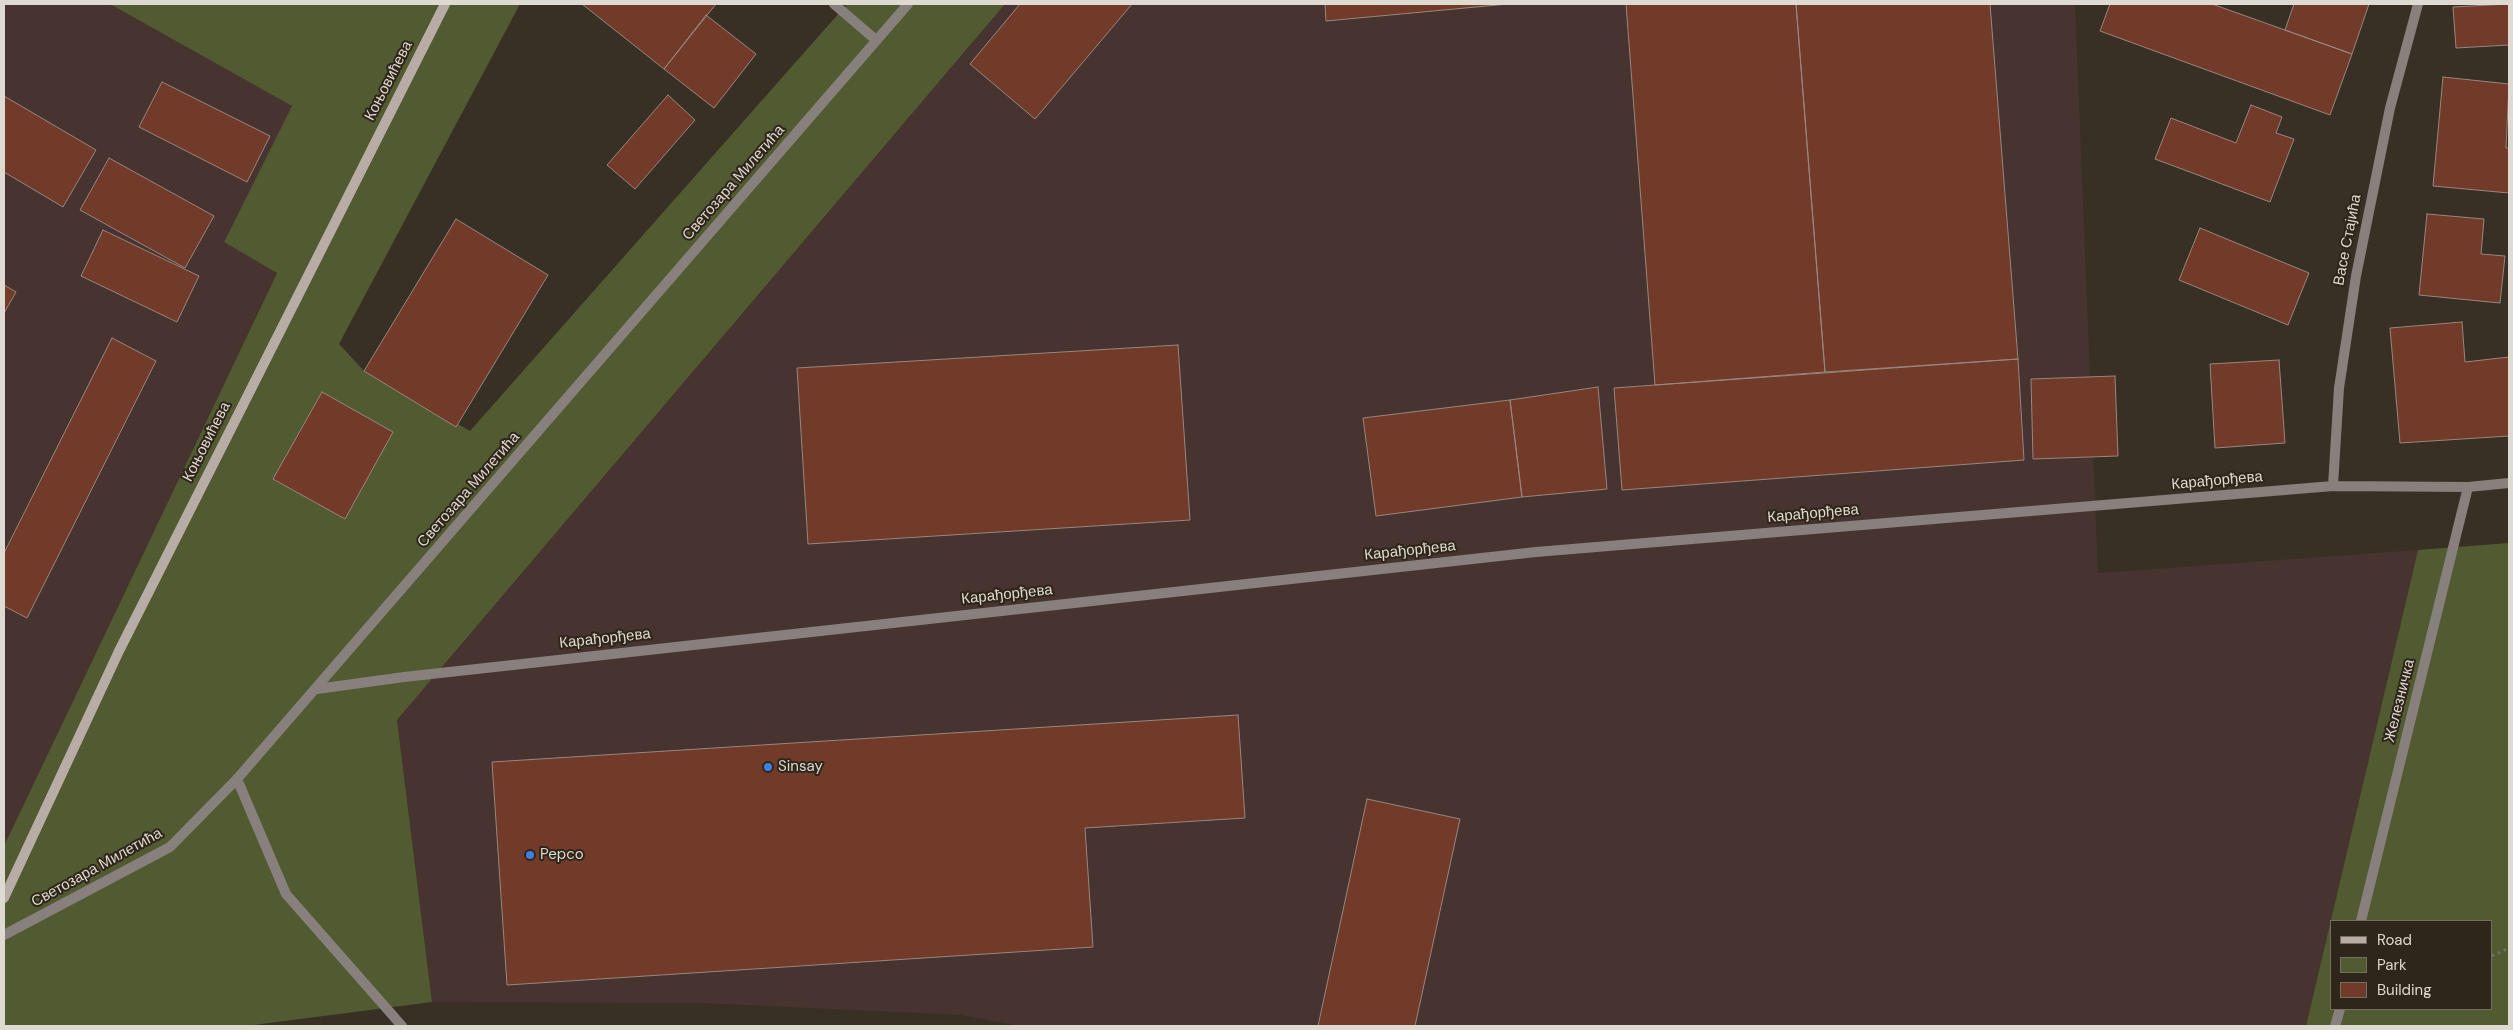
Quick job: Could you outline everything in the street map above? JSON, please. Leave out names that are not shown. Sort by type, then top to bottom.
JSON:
[{"type":"main road","name":"Коњовићева","points":[[4,898],[119,651],[445,4]]},
{"type":"street","points":[[834,4],[876,40]]},
{"type":"street","name":"Светозара Милетића","points":[[4,935],[170,847],[237,779],[317,689],[908,4]]},
{"type":"street","name":"Васе Стајића","points":[[2333,486],[2339,388],[2356,276],[2390,108],[2418,4]]},
{"type":"street","name":"Карађорђева","points":[[317,689],[446,672],[1536,552],[2333,486],[2468,487],[2509,483]]},
{"type":"street","name":"Железничка","points":[[2361,920],[2468,487]]},
{"type":"street","points":[[237,779],[286,894],[402,1026]]},
{"type":"street","points":[[2335,1026],[2340,1010]]},
{"type":"path","points":[[2493,956],[2509,948]]},
{"type":"shaded area","points":[[4,4],[110,4],[293,106],[224,242],[277,272],[4,846]]},
{"type":"shaded area","points":[[1005,4],[2075,4],[2098,573],[2418,550],[2306,1026],[1019,1026],[961,1015],[701,1003],[432,1002],[397,720]]},
{"type":"green space","points":[[110,4],[520,4],[339,344],[364,371],[470,431],[847,4],[1005,4],[397,720],[432,1002],[246,1026],[4,1026],[4,846],[277,273],[224,242],[292,106]]},
{"type":"green space","points":[[2509,543],[2509,1026],[2306,1026],[2330,924],[2330,1010],[2493,1010],[2493,920],[2331,920],[2418,550]]},
{"type":"building","points":[[582,4],[716,4],[664,69]]},
{"type":"building","points":[[1020,4],[1132,4],[1035,119],[970,64]]},
{"type":"building","points":[[1325,4],[1508,4],[1326,21]]},
{"type":"building","points":[[1626,4],[1796,4],[1825,372],[1655,385]]},
{"type":"building","points":[[1796,4],[1990,4],[2018,359],[1825,372]]},
{"type":"building","points":[[2110,4],[2212,4],[2352,54],[2330,115],[2100,31]]},
{"type":"building","points":[[2294,4],[2369,4],[2352,54],[2285,30]]},
{"type":"building","points":[[2509,4],[2509,45],[2456,48],[2453,7]]},
{"type":"building","points":[[706,15],[756,54],[714,108],[664,69]]},
{"type":"building","points":[[2443,77],[2509,84],[2506,148],[2509,148],[2509,193],[2433,186]]},
{"type":"building","points":[[162,82],[270,136],[247,182],[139,127]]},
{"type":"building","points":[[668,95],[695,120],[635,189],[607,165]]},
{"type":"building","points":[[4,96],[96,150],[63,207],[4,172]]},
{"type":"building","points":[[2251,105],[2282,117],[2276,133],[2294,139],[2270,202],[2155,159],[2171,118],[2236,143]]},
{"type":"building","points":[[109,158],[214,216],[185,268],[80,210]]},
{"type":"building","points":[[2427,214],[2484,219],[2481,254],[2505,256],[2500,303],[2419,295]]},
{"type":"building","points":[[456,219],[548,275],[456,427],[364,371]]},
{"type":"building","points":[[2200,228],[2309,273],[2288,325],[2179,280]]},
{"type":"building","points":[[103,230],[199,276],[177,322],[81,276]]},
{"type":"building","points":[[4,285],[16,292],[4,313]]},
{"type":"building","points":[[2462,322],[2465,362],[2509,357],[2509,436],[2400,443],[2390,328]]},
{"type":"building","points":[[112,338],[156,361],[27,618],[4,606],[4,553]]},
{"type":"building","points":[[1178,345],[1190,520],[808,544],[797,368]]},
{"type":"building","points":[[2018,359],[2024,460],[1622,490],[1614,388]]},
{"type":"building","points":[[2279,360],[2285,443],[2215,448],[2210,364]]},
{"type":"building","points":[[2115,376],[2118,456],[2033,459],[2031,379]]},
{"type":"building","points":[[1598,387],[1607,489],[1522,497],[1510,400]]},
{"type":"building","points":[[322,392],[393,432],[345,519],[273,479]]},
{"type":"building","points":[[1510,400],[1522,497],[1376,516],[1363,418]]},
{"type":"building","points":[[1238,715],[1245,818],[1085,828],[1093,947],[507,985],[492,762]]},
{"type":"building","points":[[1367,799],[1460,819],[1415,1026],[1318,1026]]},
{"type":"place","name":"Sinsay","points":[[768,767]]},
{"type":"place","name":"Pepco","points":[[530,855]]}]
